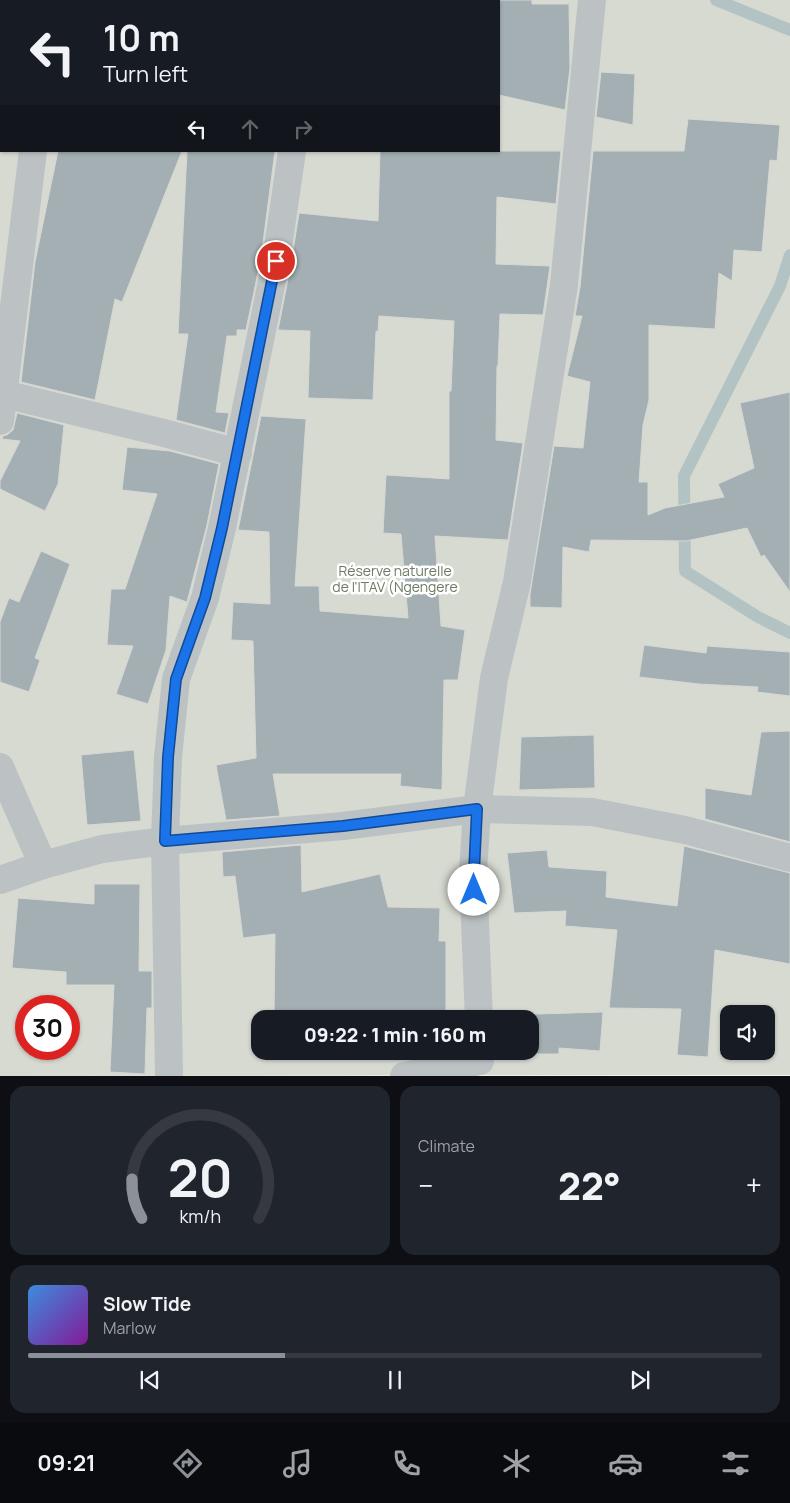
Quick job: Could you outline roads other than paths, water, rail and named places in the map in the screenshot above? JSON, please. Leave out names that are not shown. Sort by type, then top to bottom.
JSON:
[{"type":"street","points":[[479,1010],[474,872],[477,809],[494,678],[517,582],[564,285],[592,0]]},
{"type":"street","points":[[0,421],[33,152]]},
{"type":"street","points":[[169,1076],[165,841],[168,757],[176,679],[205,598],[238,453],[276,261],[292,152]]},
{"type":"street","points":[[2,393],[238,453]]},
{"type":"street","points":[[0,767],[43,865]]},
{"type":"street","points":[[0,880],[43,865],[102,849],[165,841],[343,826],[477,809],[592,812],[685,830],[790,858]]},
{"type":"street","points":[[404,1076],[480,1063]]},
{"type":"waterway","points":[[716,0],[790,30]]},
{"type":"waterway","points":[[790,255],[780,286],[684,476],[685,571],[758,617],[790,633]]},
{"type":"park label","name":"Réserve naturelle de l'ITAV (Ngengere","points":[[395,580]]}]
